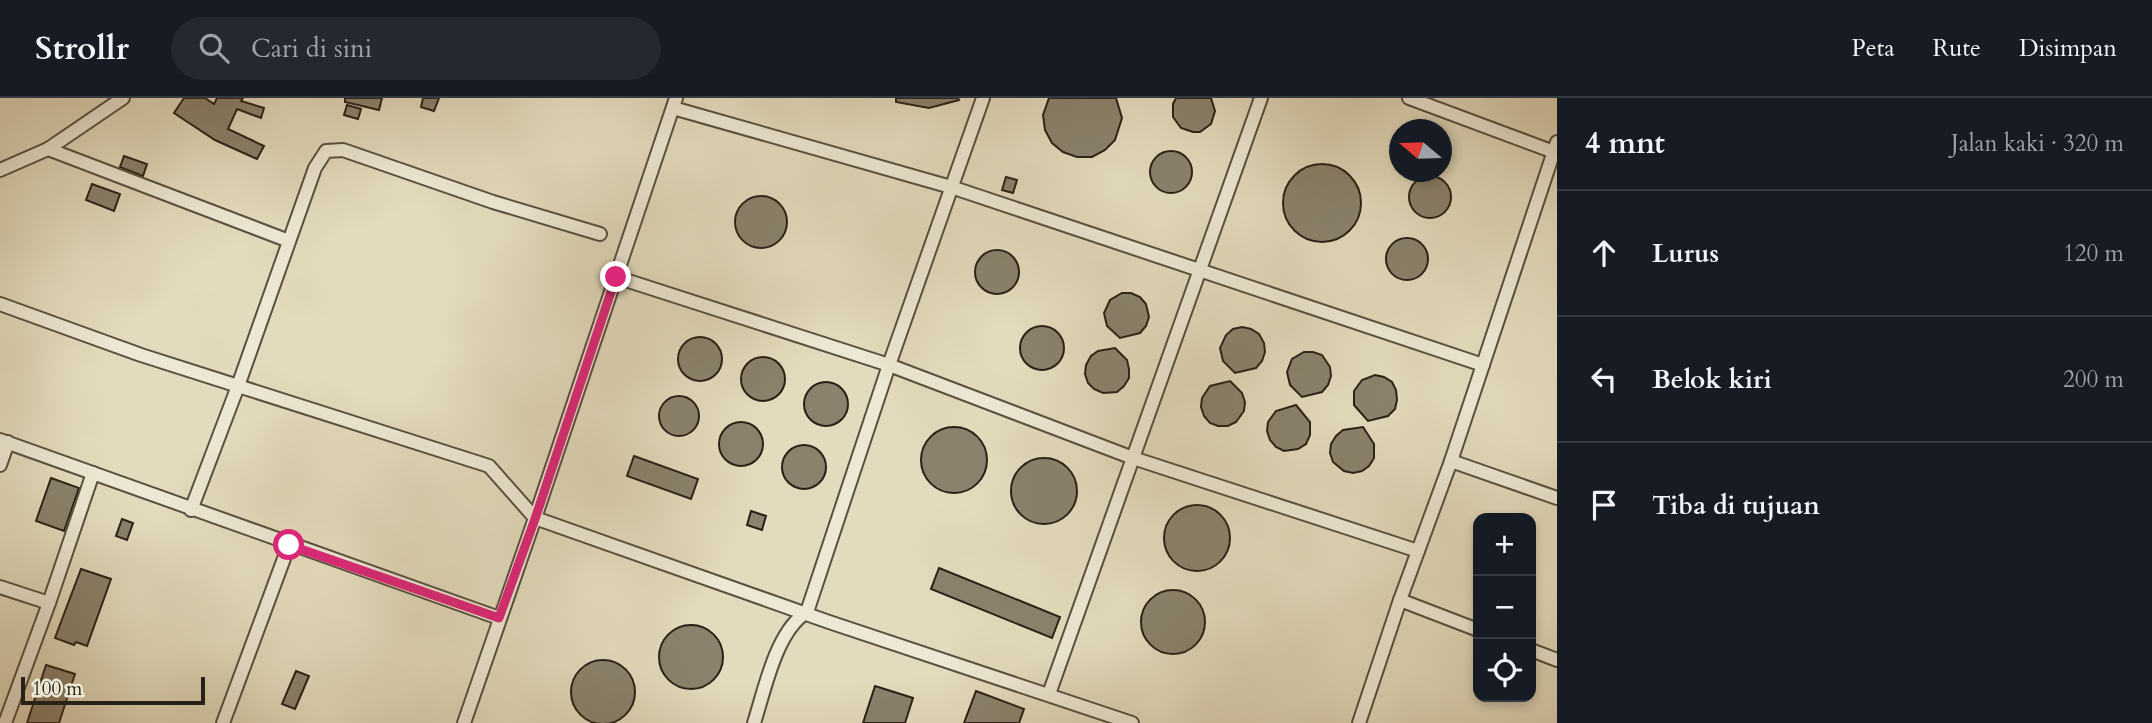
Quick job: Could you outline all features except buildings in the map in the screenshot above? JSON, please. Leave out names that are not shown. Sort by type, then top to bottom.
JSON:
[{"type":"lane","points":[[0,170],[48,149],[123,98]]},
{"type":"lane","points":[[754,723],[783,635],[796,619],[807,612],[889,365],[983,98]]},
{"type":"lane","points":[[1049,694],[1262,98]]},
{"type":"lane","points":[[1359,723],[1451,461],[1555,147],[1409,98]]},
{"type":"lane","points":[[464,723],[674,103],[951,187],[1483,365]]},
{"type":"lane","points":[[48,149],[289,241]]},
{"type":"lane","points":[[191,510],[315,168],[326,151],[343,150],[493,202],[600,234]]},
{"type":"lane","points":[[616,277],[889,365],[1133,458],[1418,551]]},
{"type":"lane","points":[[0,304],[141,355],[489,466],[535,519],[807,612],[829,622],[1132,723]]},
{"type":"lane","points":[[0,465],[4,441],[499,618]]},
{"type":"lane","points":[[1451,461],[1557,498]]},
{"type":"lane","points":[[5,723],[50,603],[93,472]]},
{"type":"lane","points":[[223,723],[289,545]]},
{"type":"lane","points":[[0,587],[50,603]]},
{"type":"lane","points":[[1400,600],[1473,628]]},
{"type":"lane","points":[[1536,652],[1557,660]]},
{"type":"route","points":[[289,545],[499,618],[616,277]]}]
